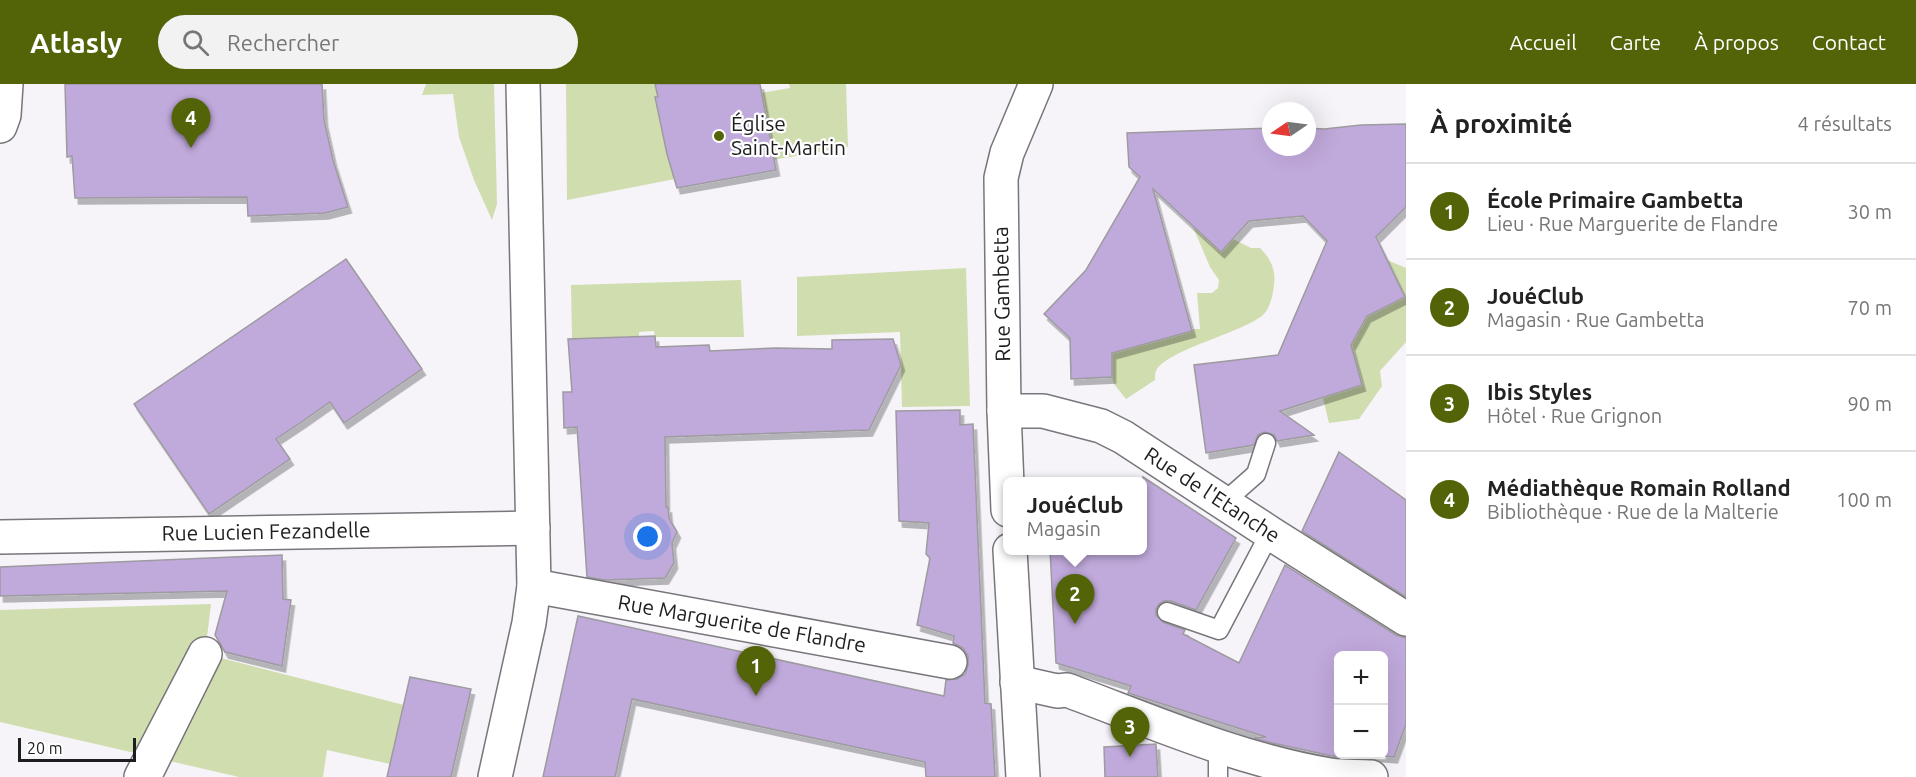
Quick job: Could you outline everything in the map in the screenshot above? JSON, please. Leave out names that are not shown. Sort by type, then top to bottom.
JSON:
[{"type":"street","points":[[0,126],[4,115],[6,84]]},
{"type":"street","points":[[495,777],[529,623],[534,586],[523,84]]},
{"type":"street","name":"Rue Gambetta","points":[[1007,477],[1001,178],[1007,153],[1036,84]]},
{"type":"street","name":"Rue de l'Etanche","points":[[1004,411],[1043,411],[1101,426],[1123,437],[1406,619]]},
{"type":"street","name":"Rue Lucien Fezandelle","points":[[0,537],[533,528]]},
{"type":"street","points":[[1010,555],[1023,777]]},
{"type":"street","name":"Rue Marguerite de Flandre","points":[[534,586],[950,662]]},
{"type":"street","points":[[1017,682],[1057,691],[1067,690],[1218,761],[1281,764],[1332,776],[1371,777]]},
{"type":"lane","points":[[1223,503],[1256,474],[1266,443]]},
{"type":"lane","points":[[1167,612],[1219,630],[1270,533]]},
{"type":"green space","points":[[426,84],[494,84],[497,204],[492,220],[474,180],[459,137],[453,94],[422,95]]},
{"type":"green space","points":[[566,84],[655,84],[658,97],[655,98],[656,103],[667,155],[675,179],[567,200]]},
{"type":"green space","points":[[789,84],[846,84],[848,147],[772,160],[768,139],[771,138],[770,134],[767,134],[764,113],[766,112],[763,108],[761,93],[790,88]]},
{"type":"green space","points":[[1193,227],[1221,252],[1233,239],[1251,248],[1260,248],[1270,261],[1274,274],[1274,289],[1269,305],[1263,315],[1253,322],[1189,349],[1163,363],[1156,371],[1155,380],[1126,399],[1114,384],[1112,377],[1112,329],[1200,329],[1197,293],[1212,293],[1218,288],[1219,280],[1210,267]]},
{"type":"green space","points":[[1387,260],[1406,268],[1406,342],[1380,371],[1382,386],[1359,419],[1329,423],[1323,398],[1362,385],[1351,345],[1367,316],[1405,297]]},
{"type":"green space","points":[[966,268],[970,406],[902,407],[900,332],[797,336],[797,277]]},
{"type":"green space","points":[[741,280],[744,337],[655,337],[654,331],[639,332],[639,336],[572,339],[571,285]]},
{"type":"green space","points":[[211,604],[205,654],[404,705],[390,764],[327,750],[323,777],[239,777],[0,722],[0,610]]},
{"type":"building","points":[[65,84],[322,84],[324,120],[333,160],[348,207],[325,213],[248,216],[247,197],[75,198],[72,156],[67,157]]},
{"type":"building","name":"Église Saint-Martin","points":[[655,84],[760,84],[776,170],[677,188],[667,154],[655,97],[658,97]]},
{"type":"building","points":[[1406,124],[1406,207],[1376,237],[1405,297],[1367,316],[1351,345],[1362,385],[1280,411],[1314,435],[1277,441],[1274,435],[1264,432],[1258,435],[1254,445],[1206,453],[1194,365],[1278,355],[1327,241],[1303,216],[1249,221],[1221,252],[1153,189],[1192,331],[1112,353],[1112,377],[1071,379],[1070,338],[1044,314],[1086,270],[1140,177],[1129,167],[1127,133],[1262,128],[1262,156],[1316,156],[1316,129]]},
{"type":"building","points":[[346,259],[422,369],[344,423],[330,402],[276,439],[290,459],[209,514],[134,404]]},
{"type":"building","points":[[655,336],[656,347],[709,345],[710,351],[776,348],[832,349],[832,340],[893,339],[901,365],[869,430],[665,437],[666,507],[668,507],[669,518],[677,532],[672,543],[674,563],[665,578],[605,580],[587,577],[577,427],[564,428],[563,392],[572,392],[568,339]]},
{"type":"building","points":[[960,410],[960,425],[973,424],[985,703],[991,704],[995,777],[926,777],[925,762],[632,699],[615,777],[543,777],[578,616],[944,696],[946,680],[957,679],[965,674],[968,656],[963,648],[953,643],[954,636],[917,625],[930,558],[926,554],[929,523],[899,521],[896,411]]},
{"type":"building","points":[[1339,452],[1406,500],[1406,597],[1302,531]]},
{"type":"building","points":[[1147,480],[1236,538],[1196,610],[1171,601],[1164,601],[1156,609],[1156,615],[1163,622],[1185,630],[1183,634],[1239,663],[1285,565],[1396,635],[1406,638],[1406,724],[1394,757],[1388,756],[1388,651],[1334,651],[1334,756],[1254,738],[1266,737],[1128,693],[1131,686],[1056,663],[1050,555],[1147,555]]},
{"type":"building","points":[[282,555],[283,599],[291,600],[282,666],[225,652],[215,635],[227,591],[0,596],[0,567]]},
{"type":"building","points":[[410,677],[471,689],[451,777],[387,777]]},
{"type":"building","points":[[1156,744],[1158,777],[1105,777],[1104,747]]},
{"type":"place","name":"Église Saint-Martin","points":[[719,136]]},
{"type":"place","name":"Médiathèque Romain Rolland","points":[[191,148]]},
{"type":"place","name":"JouéClub","points":[[1075,624]]},
{"type":"place","name":"École Primaire Gambetta","points":[[756,696]]},
{"type":"place","name":"Ibis Styles","points":[[1130,757]]}]
